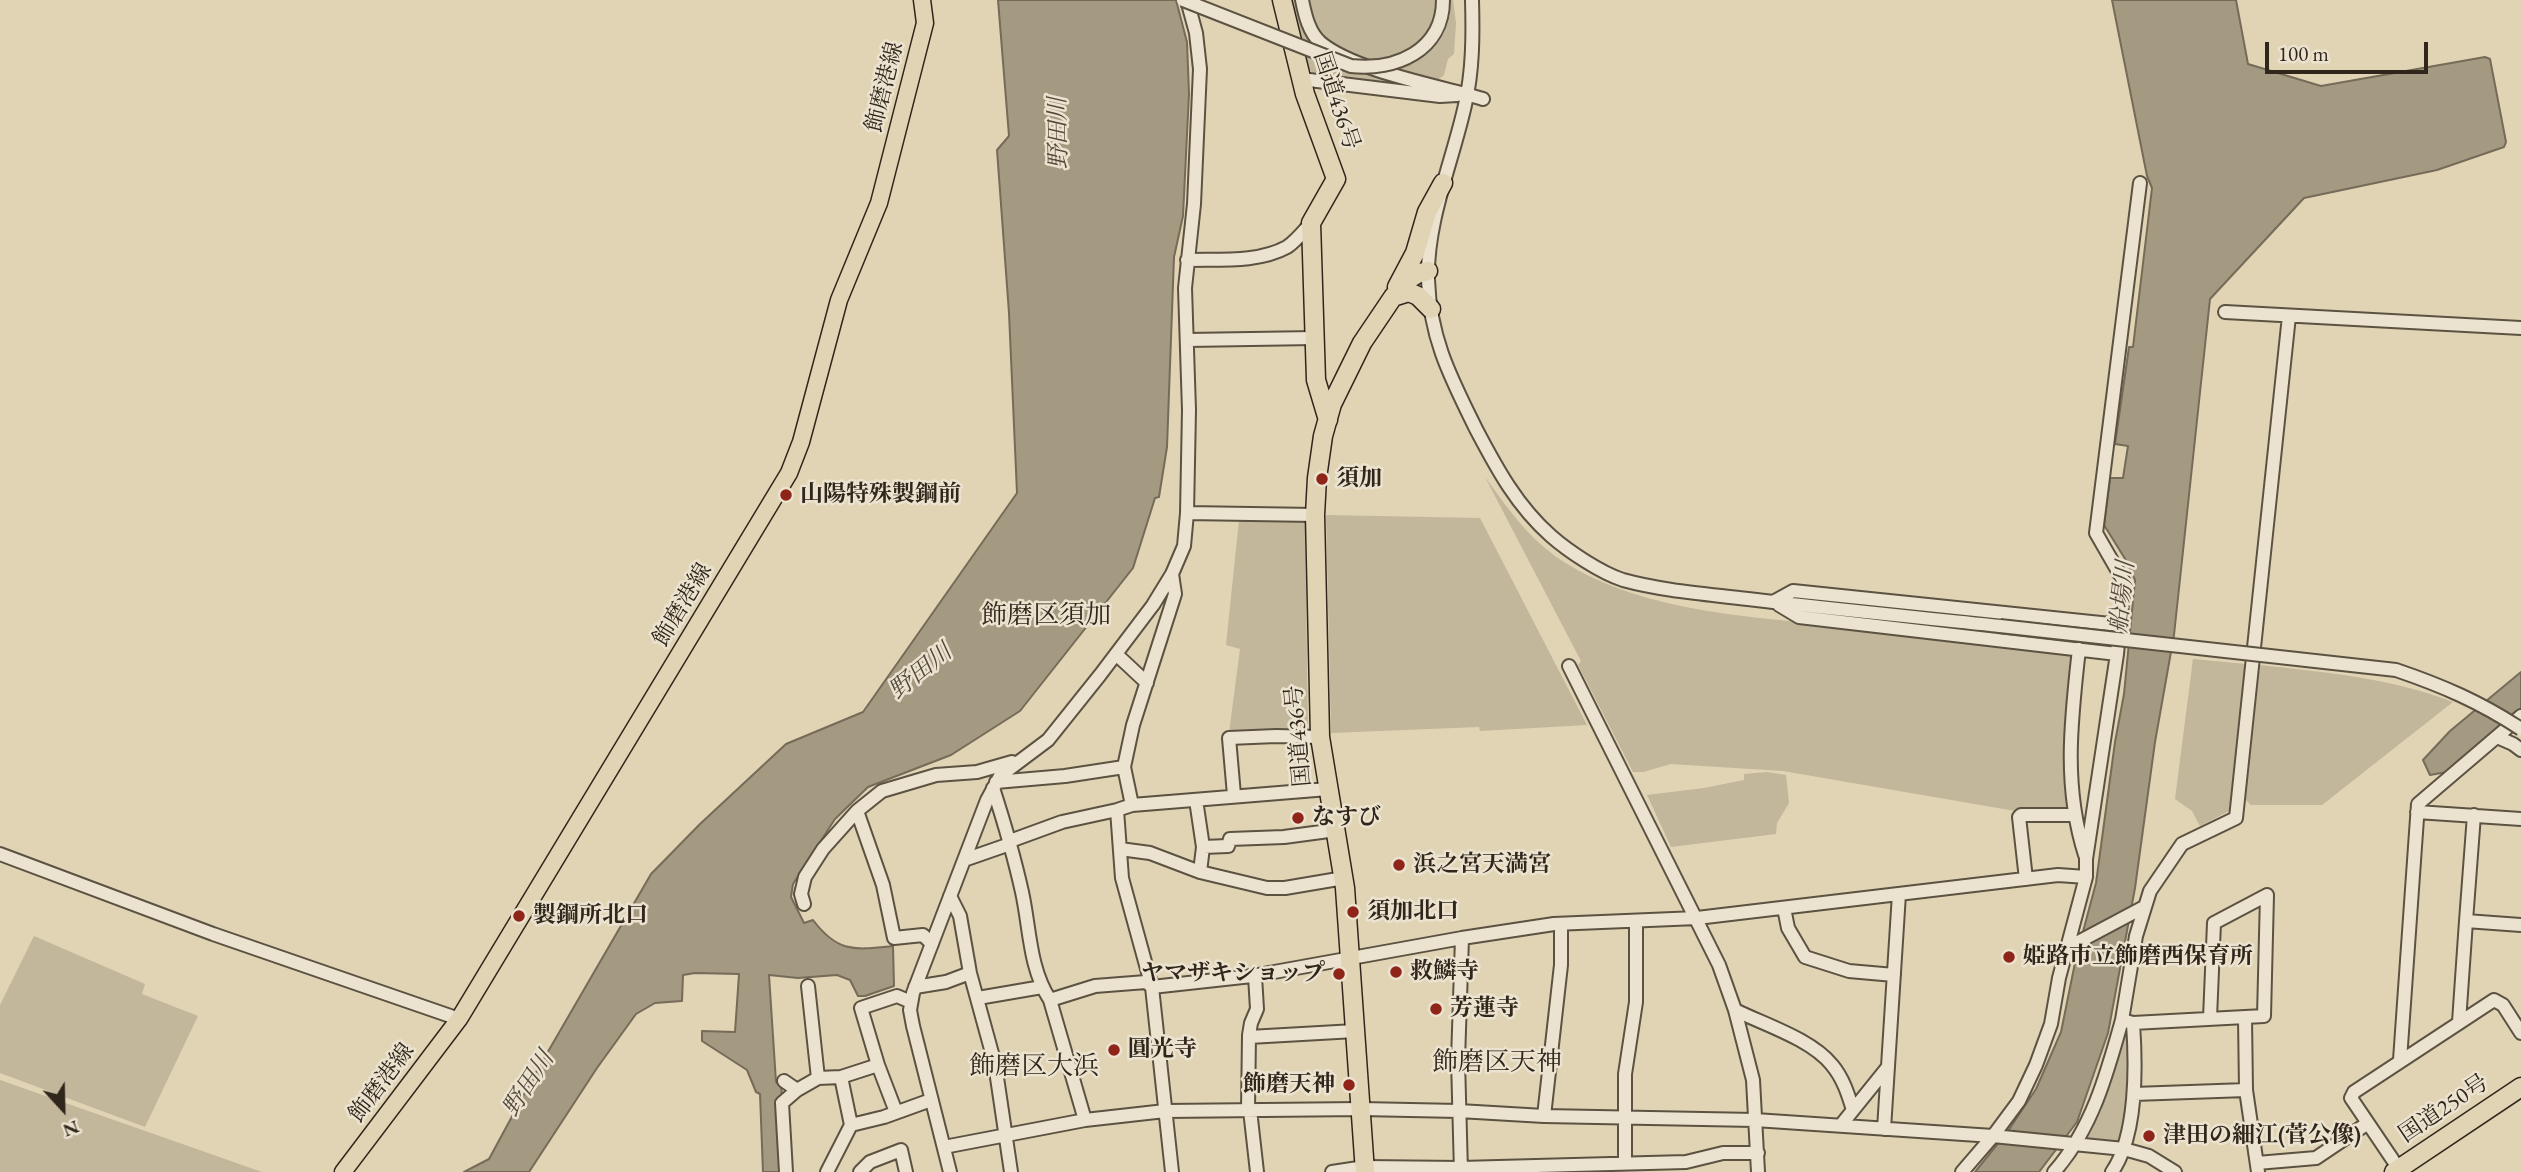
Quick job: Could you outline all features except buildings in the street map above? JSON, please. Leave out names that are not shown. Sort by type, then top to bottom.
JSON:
[{"type":"highway","name":"国道436号","points":[[1282,0],[1301,79],[1336,179],[1311,223],[1316,380],[1328,420]]},
{"type":"highway","points":[[1393,297],[1415,253],[1427,212],[1443,183]]},
{"type":"highway","name":"国道436号","points":[[1365,1169],[1344,878],[1320,737],[1315,515],[1318,463],[1338,390],[1354,357],[1393,297],[1409,279],[1428,271]]},
{"type":"highway","points":[[1393,297],[1409,292],[1418,296],[1431,309]]},
{"type":"highway","name":"国道250号","points":[[2397,1170],[2521,1087]]},
{"type":"main road","name":"飾磨港線","points":[[343,1172],[459,1019],[789,473],[801,442],[839,300],[879,203],[925,23],[922,0]]},
{"type":"street","points":[[1185,0],[1351,66],[1365,68],[1390,66],[1404,61],[1429,40],[1438,23],[1443,0]]},
{"type":"street","points":[[950,1172],[913,1026],[910,1010],[915,988],[964,860],[1000,776],[1048,740],[1153,605],[1184,546],[1189,410],[1186,260],[1194,204],[1199,69],[1196,33],[1185,0]]},
{"type":"street","points":[[1302,0],[1305,16],[1320,43],[1363,66],[1483,99]]},
{"type":"street","points":[[1472,0],[1473,49],[1468,94],[1443,183],[1429,256],[1431,309],[1437,343],[1449,375],[1499,475],[1521,506],[1552,537],[1579,557],[1621,579],[1693,592],[2396,670],[2444,686],[2489,708],[2521,729]]},
{"type":"street","points":[[1301,79],[1440,96],[1468,94]]},
{"type":"street","points":[[1962,1172],[2019,1101],[2036,1065],[2051,1024],[2059,978],[2085,877],[2117,654],[2123,580],[2096,533],[2140,183]]},
{"type":"street","points":[[1186,260],[1241,259],[1269,254],[1289,246],[1311,223]]},
{"type":"street","points":[[2225,312],[2521,328]]},
{"type":"street","points":[[2054,1172],[2076,1144],[2105,1083],[2127,1022],[2136,936],[2150,891],[2182,844],[2236,818],[2290,316]]},
{"type":"street","points":[[1187,340],[1315,338]]},
{"type":"street","points":[[1187,513],[1315,515]]},
{"type":"street","points":[[1132,805],[1124,767],[1133,725],[1175,594],[1172,573]]},
{"type":"street","points":[[1772,602],[1793,591],[2120,625]]},
{"type":"street","points":[[1772,602],[1800,617],[2117,654]]},
{"type":"street","points":[[2079,649],[2070,732],[2069,772],[2074,815],[2086,859]]},
{"type":"street","points":[[1116,654],[1147,683]]},
{"type":"street","points":[[1569,666],[1719,965],[1735,1010],[1753,1080],[1758,1172]]},
{"type":"street","points":[[2400,1060],[2418,804],[2521,716]]},
{"type":"street","points":[[1234,795],[1229,738],[1320,737]]},
{"type":"street","points":[[2497,737],[2521,750]]},
{"type":"street","points":[[804,904],[801,894],[805,877],[823,849],[857,811],[882,791],[936,775],[977,772],[1019,760]]},
{"type":"street","points":[[995,785],[1124,767]]},
{"type":"street","points":[[995,785],[1022,893],[1031,948],[1042,987],[1050,1000],[1085,1120]]},
{"type":"street","points":[[964,860],[1062,822],[1132,805],[1328,789]]},
{"type":"street","points":[[1196,800],[1203,847],[1200,872]]},
{"type":"street","points":[[1117,810],[1122,878],[1152,987],[1172,1172]]},
{"type":"street","points":[[857,811],[883,885],[894,938],[923,935],[932,943]]},
{"type":"street","points":[[2417,812],[2521,819]]},
{"type":"street","points":[[2026,879],[2019,817],[2074,815]]},
{"type":"street","points":[[2459,1022],[2474,815]]},
{"type":"street","points":[[1203,847],[1228,846],[1230,839],[1284,837],[1336,830]]},
{"type":"street","points":[[1120,849],[1150,853],[1200,872],[1267,888],[1285,888],[1344,878]]},
{"type":"street","points":[[0,854],[213,934],[459,1019]]},
{"type":"street","points":[[1050,1000],[1095,986],[1146,982],[1152,987],[1255,976],[1462,938],[1561,924],[1697,918],[2059,875],[2085,877]]},
{"type":"street","points":[[1884,1129],[1899,894]]},
{"type":"street","points":[[2127,1022],[2264,1016],[2267,895],[2214,923],[2210,1018]]},
{"type":"street","points":[[950,896],[960,916],[970,973],[995,1064],[1011,1172]]},
{"type":"street","points":[[2067,948],[2144,907]]},
{"type":"street","points":[[1784,908],[1788,928],[1805,957],[1849,971],[1894,975]]},
{"type":"street","points":[[1625,1163],[1627,1050],[1636,1002],[1636,921]]},
{"type":"street","points":[[2466,921],[2521,925]]},
{"type":"street","points":[[1545,1116],[1561,965],[1561,924]]},
{"type":"street","points":[[1461,1170],[1459,1111],[1462,938]]},
{"type":"street","points":[[915,988],[946,982],[970,973]]},
{"type":"street","points":[[1255,976],[1257,1009],[1249,1038],[1249,1110],[1257,1172]]},
{"type":"street","points":[[808,986],[818,1078]]},
{"type":"street","points":[[978,998],[1042,987]]},
{"type":"street","points":[[896,1112],[861,1008],[897,996],[911,1002]]},
{"type":"street","points":[[2397,1170],[2351,1098],[2354,1092],[2494,1000],[2503,1005],[2521,1032]]},
{"type":"street","points":[[1735,1010],[1817,1050],[1834,1067],[1844,1084],[1853,1110]]},
{"type":"street","points":[[2245,1018],[2246,1090],[2258,1168],[2316,1158],[2368,1123]]},
{"type":"street","points":[[2112,1172],[2124,1149],[2134,1094],[2135,1060],[2127,1022]]},
{"type":"street","points":[[1249,1038],[1355,1031]]},
{"type":"street","points":[[786,1172],[782,1103],[797,1090],[818,1078],[841,1077],[878,1065]]},
{"type":"street","points":[[1841,1125],[1888,1068]]},
{"type":"street","points":[[827,1172],[851,1125],[841,1077]]},
{"type":"street","points":[[784,1081],[797,1090]]},
{"type":"street","points":[[2134,1094],[2246,1090]]},
{"type":"street","points":[[851,1125],[931,1100]]},
{"type":"street","points":[[944,1147],[1085,1120],[1165,1111],[1361,1109],[1755,1121],[1993,1136],[2124,1149],[2149,1156],[2175,1172]]},
{"type":"street","points":[[860,1172],[870,1162],[901,1150],[905,1172]]},
{"type":"street","points":[[1332,1172],[1365,1169],[1487,1170],[1686,1162],[1723,1153],[1758,1153]]},
{"type":"shaded area","points":[[1289,0],[1453,0],[1456,23],[1454,54],[1448,59],[1444,75],[1426,90],[1314,75],[1303,60]]},
{"type":"shaded area","points":[[1485,477],[1526,529],[1555,556],[1587,575],[1658,601],[1734,615],[2074,652],[2067,812],[2021,812],[1783,771],[1671,764],[1633,772],[1578,665],[1581,661]]},
{"type":"shaded area","points":[[1326,515],[1480,518],[1587,725],[1480,731],[1479,727],[1331,733]]},
{"type":"shaded area","points":[[1239,520],[1305,522],[1308,732],[1229,733],[1240,649],[1226,645]]},
{"type":"shaded area","points":[[2193,659],[2246,664],[2233,809],[2200,826],[2192,811],[2175,799]]},
{"type":"shaded area","points":[[2260,665],[2381,681],[2453,702],[2322,805],[2251,805],[2245,799]]},
{"type":"shaded area","points":[[1767,772],[1786,775],[1789,803],[1777,823],[1776,834],[1671,847],[1647,795],[1704,788],[1744,780],[1744,774]]},
{"type":"shaded area","points":[[34,936],[145,984],[142,994],[198,1016],[145,1127],[0,1073],[0,1005]]},
{"type":"shaded area","points":[[2123,1032],[2128,1032],[2128,1074],[2119,1142],[2085,1141],[2107,1087]]},
{"type":"shaded area","points":[[0,1080],[262,1172],[0,1172]]},
{"type":"water","name":"野田川","points":[[998,0],[1176,0],[1187,42],[1189,94],[1183,216],[1174,257],[1167,447],[1159,497],[1155,498],[1133,568],[1020,711],[951,755],[868,787],[835,819],[793,884],[791,897],[804,923],[813,920],[831,939],[848,947],[893,946],[894,986],[858,996],[850,980],[837,975],[798,978],[769,975],[776,1082],[781,1084],[782,1096],[780,1172],[763,1172],[760,1094],[756,1092],[747,1070],[702,1041],[702,1031],[735,1032],[739,974],[695,973],[683,975],[682,1001],[655,1003],[636,1014],[529,1172],[464,1172],[489,1159],[651,874],[786,744],[863,712],[1017,493],[1009,313],[997,150],[1009,136]]},
{"type":"water","points":[[2112,0],[2236,0],[2248,64],[2321,86],[2485,57],[2490,59],[2506,142],[2504,147],[2437,170],[2304,198],[2210,299],[2174,635],[2155,742],[2135,888],[2108,1033],[2077,1122],[2039,1172],[1975,1172],[2008,1131],[2036,1089],[2061,1032],[2076,958],[2096,883],[2124,694],[2135,580],[2104,525],[2110,478],[2123,478],[2128,446],[2115,444],[2129,347],[2133,347],[2152,188],[2147,176]]},
{"type":"water","points":[[2521,672],[2521,711],[2447,772],[2430,775],[2423,760],[2450,731]]},
{"type":"place","name":"須加","points":[[1322,479]]},
{"type":"place","name":"山陽特殊製鋼前","points":[[786,495]]},
{"type":"place","name":"なすび","points":[[1298,818]]},
{"type":"place","name":"浜之宮天満宮","points":[[1399,865]]},
{"type":"place","name":"須加北口","points":[[1353,912]]},
{"type":"place","name":"製鋼所北口","points":[[519,916]]},
{"type":"place","name":"姫路市立飾磨西保育所","points":[[2009,957]]},
{"type":"place","name":"救鱗寺","points":[[1396,972]]},
{"type":"place","name":"ヤマザキショップ","points":[[1339,974]]},
{"type":"place","name":"芳蓮寺","points":[[1436,1009]]},
{"type":"place","name":"圓光寺","points":[[1114,1050]]},
{"type":"place","name":"飾磨天神","points":[[1349,1085]]},
{"type":"place","name":"津田の細江(菅公像)","points":[[2149,1136]]},
{"type":"district","name":"飾磨区須加","points":[[1046,616]]},
{"type":"district","name":"飾磨区天神","points":[[1497,1063]]},
{"type":"district","name":"飾磨区大浜","points":[[1034,1067]]},
{"type":"water label","name":"船場川","points":[[2123,597]]}]
